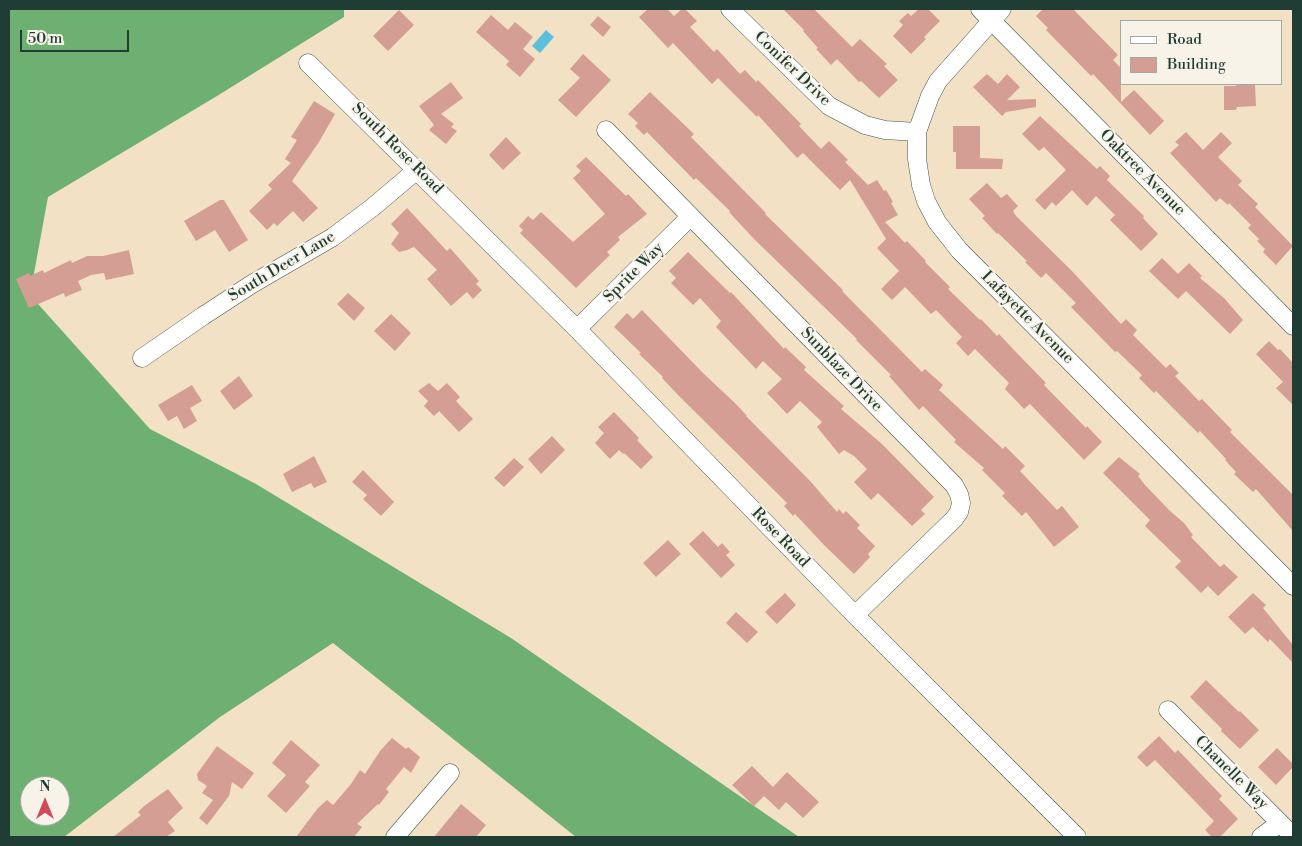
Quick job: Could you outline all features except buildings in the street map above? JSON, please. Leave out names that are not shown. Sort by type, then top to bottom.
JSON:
[{"type":"street","name":"Conifer Drive","points":[[730,9],[828,106],[864,125],[885,130],[917,132]]},
{"type":"street","name":"Lafayette Avenue","points":[[991,13],[938,80],[917,132],[917,159],[921,185],[933,215],[959,250],[1293,586]]},
{"type":"street","name":"Oaktree Avenue","points":[[991,13],[1293,326]]},
{"type":"street","name":"South Rose Road","points":[[308,63],[418,169],[485,237]]},
{"type":"street","name":"Sunblaze Drive","points":[[606,130],[954,485],[959,494],[961,503],[959,512],[954,519],[855,615]]},
{"type":"street","name":"South Deer Lane","points":[[142,358],[244,289],[333,237],[373,208],[418,169]]},
{"type":"street","name":"Sprite Way","points":[[577,329],[690,217]]},
{"type":"street","name":"Rose Road","points":[[485,237],[855,615],[1077,837]]},
{"type":"street","name":"Chanelle Way","points":[[1168,710],[1293,836]]},
{"type":"street","points":[[395,837],[450,773]]},
{"type":"street","points":[[1261,837],[1280,823]]},
{"type":"green space","points":[[9,9],[344,9],[344,17],[217,96],[48,197],[30,295],[150,429],[256,484],[511,638],[799,837],[576,837],[333,643],[220,717],[64,837],[9,837]]},
{"type":"water","points":[[546,30],[554,37],[540,53],[532,46]]}]
